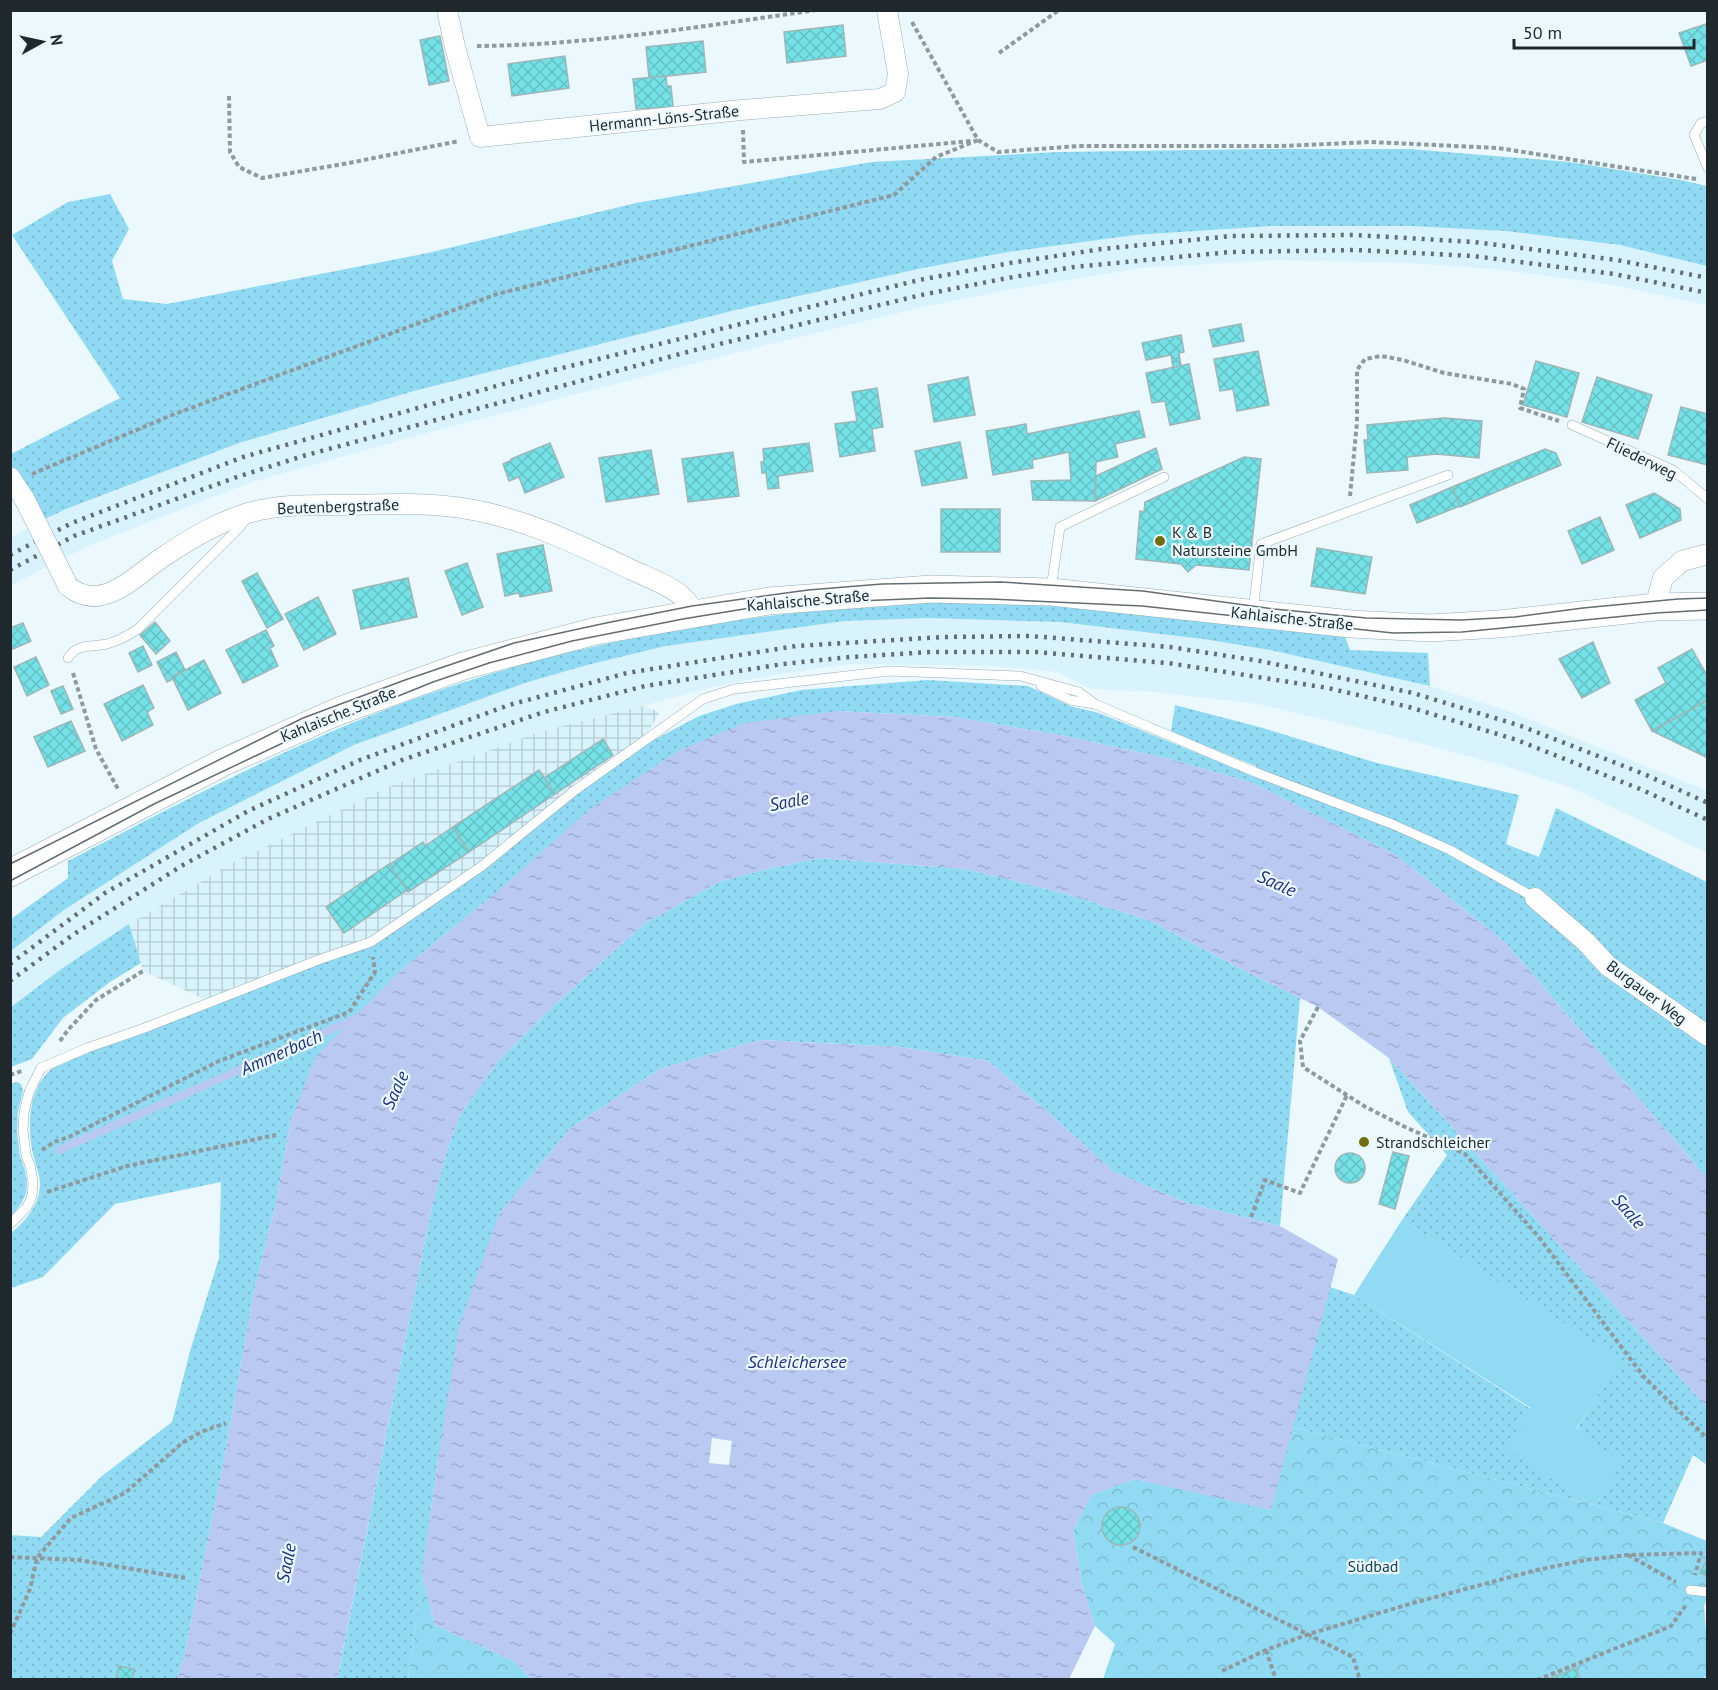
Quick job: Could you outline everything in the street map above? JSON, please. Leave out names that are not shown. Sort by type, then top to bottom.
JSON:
[{"type":"main road","name":"Kahlaische Straße","points":[[10,873],[224,762],[339,711],[463,666],[596,631],[768,601],[931,590],[1051,592],[1351,624],[1430,628],[1499,624],[1655,607],[1707,606]]},
{"type":"street","points":[[447,10],[480,137]]},
{"type":"street","name":"Hermann-Löns-Straße","points":[[480,137],[742,110],[880,99],[895,92],[898,74],[887,10]]},
{"type":"street","name":"Beutenbergstraße","points":[[12,479],[68,586],[82,595],[112,592],[134,580],[161,558],[205,531],[231,518],[251,512],[283,506],[402,504],[451,507],[485,513],[556,534],[682,596],[692,606],[693,613]]},
{"type":"street","points":[[1655,607],[1663,578],[1682,561],[1707,554]]},
{"type":"street","name":"Burgauer Weg","points":[[1535,898],[1586,942],[1608,966],[1707,1036]]},
{"type":"lane","points":[[1707,121],[1701,123],[1695,135],[1707,168]]},
{"type":"lane","name":"Fliederweg","points":[[1572,425],[1673,470],[1707,499]]},
{"type":"lane","points":[[1252,614],[1261,544],[1448,475]]},
{"type":"lane","points":[[1051,592],[1060,527],[1164,477]]},
{"type":"lane","points":[[68,658],[72,651],[79,648],[114,641],[138,629],[239,528],[251,512]]},
{"type":"lane","points":[[10,1224],[27,1207],[32,1196],[31,1168],[23,1130],[24,1113],[29,1092],[41,1068],[87,1048],[371,942],[482,866],[574,791],[703,699],[734,690],[889,671],[1020,676],[1070,700],[1095,704],[1255,772],[1392,824],[1450,850],[1535,898]]},
{"type":"lane","points":[[1690,1590],[1707,1592]]},
{"type":"path","points":[[455,47],[520,46],[652,33],[816,10]]},
{"type":"path","points":[[999,53],[1059,10]]},
{"type":"path","points":[[912,20],[978,140],[998,152],[1079,146],[1282,147],[1371,142],[1498,148],[1697,179]]},
{"type":"path","points":[[229,96],[230,152],[238,167],[262,177],[349,163],[480,137]]},
{"type":"path","points":[[742,110],[744,162],[978,140]]},
{"type":"path","points":[[12,479],[107,443],[172,415],[496,294],[894,195],[936,157],[978,140]]},
{"type":"path","points":[[1349,512],[1357,422],[1357,370],[1365,359],[1381,356],[1403,360],[1444,373],[1512,384],[1524,389],[1520,408],[1572,425]]},
{"type":"path","points":[[68,658],[96,749],[130,810]]},
{"type":"path","points":[[27,1155],[44,1150],[54,1142],[71,1136],[219,1061],[349,1012],[375,972],[371,942]]},
{"type":"path","points":[[41,1068],[68,1030],[96,1000],[143,971]]},
{"type":"path","points":[[1318,1007],[1300,1041],[1303,1067],[1402,1126],[1465,1154],[1538,1236],[1644,1377],[1707,1439]]},
{"type":"path","points":[[1251,1217],[1265,1180],[1300,1193],[1347,1095]]},
{"type":"path","points":[[32,1196],[127,1166],[276,1135]]},
{"type":"path","points":[[10,1634],[30,1589],[37,1558],[72,1518],[125,1493],[182,1443],[201,1432],[226,1423]]},
{"type":"path","points":[[1133,1547],[1353,1658],[1360,1680]]},
{"type":"path","points":[[1537,1680],[1671,1626],[1687,1604],[1701,1553]]},
{"type":"path","points":[[1222,1671],[1266,1650],[1306,1635],[1413,1603],[1537,1570],[1586,1560],[1627,1555],[1701,1553],[1707,1556]]},
{"type":"path","points":[[1627,1555],[1690,1590]]},
{"type":"path","points":[[10,1557],[79,1560],[185,1578]]},
{"type":"path","points":[[1266,1650],[1276,1680]]},
{"type":"shaded area","points":[[1272,226],[1410,226],[1505,231],[1620,245],[1707,266],[1707,305],[1614,285],[1503,270],[1411,263],[1275,260],[1142,268],[1014,289],[923,307],[746,350],[423,434],[252,482],[90,545],[11,585],[11,537],[66,509],[239,443],[414,391],[736,310],[918,269],[1008,252],[1135,235]]},
{"type":"shaded area","points":[[928,618],[1060,622],[1203,639],[1270,650],[1430,686],[1511,712],[1707,791],[1707,853],[1574,789],[1501,765],[1389,735],[1258,704],[1155,692],[1090,689],[1058,672],[991,666],[850,664],[712,687],[542,731],[236,861],[129,924],[64,967],[11,1007],[11,952],[64,910],[199,823],[354,745],[525,683],[666,646],[845,621]]},
{"type":"shaded area","points":[[643,706],[660,712],[647,733],[629,753],[528,830],[371,942],[210,1002],[143,971],[129,924],[236,861],[386,788],[542,731]]},
{"type":"green space","points":[[1409,149],[1570,162],[1707,186],[1707,266],[1620,245],[1505,231],[1410,226],[1272,226],[1135,235],[1008,252],[918,269],[736,310],[414,391],[239,443],[66,509],[43,520],[21,475],[11,466],[11,454],[120,398],[12,235],[68,202],[110,194],[129,229],[112,261],[123,299],[167,304],[428,253],[636,203],[872,162],[1058,152]]},
{"type":"green space","points":[[927,603],[994,603],[1093,608],[1344,634],[1350,650],[1428,653],[1430,686],[1270,650],[1203,639],[1060,622],[928,618],[845,621],[666,646],[525,683],[354,745],[199,823],[64,910],[11,951],[11,919],[68,878],[68,861],[276,756],[416,698],[487,675],[631,638],[779,615],[853,607]]},
{"type":"green space","points":[[928,680],[1028,686],[1070,706],[1099,713],[1253,776],[1256,766],[1171,732],[1175,705],[1263,728],[1377,763],[1519,795],[1506,844],[1539,857],[1556,808],[1707,882],[1707,1178],[1505,942],[1396,855],[1252,783],[1170,759],[1065,736],[955,717],[838,711],[490,898],[400,971],[291,1119],[276,1203],[253,1296],[224,1460],[185,1653],[177,1679],[11,1679],[10,1535],[41,1537],[102,1476],[172,1422],[190,1351],[219,1258],[221,1182],[115,1204],[43,1277],[11,1288],[11,1233],[32,1211],[40,1190],[31,1145],[30,1116],[37,1089],[46,1075],[65,1058],[371,942],[629,753],[699,716],[736,704],[801,690]]},
{"type":"green space","points":[[819,858],[966,869],[1067,894],[1151,921],[1300,998],[1280,1226],[1190,1204],[1114,1172],[988,1061],[901,1047],[760,1040],[660,1069],[571,1128],[499,1214],[438,1459],[408,1679],[337,1680],[432,1206],[447,1150],[461,1113],[499,1060],[549,1010],[644,924],[721,881]]},
{"type":"green space","points":[[129,924],[141,963],[110,982],[63,1018],[32,1059],[11,1067],[11,1007],[64,967]]},
{"type":"green space","points":[[1389,1058],[1707,1407],[1707,1465],[1693,1455],[1663,1523],[1595,1505],[1622,1462],[1575,1432],[1620,1360],[1402,1220],[1447,1155],[1408,1112]]},
{"type":"green space","points":[[17,1082],[21,1084],[23,1091],[17,1130],[20,1156],[27,1183],[26,1194],[11,1217],[10,1084]]},
{"type":"green space","points":[[1402,1220],[1621,1360],[1575,1431],[1623,1462],[1595,1506],[1505,1449],[1531,1408],[1354,1295]]},
{"type":"green space","points":[[1330,1287],[1354,1295],[1531,1409],[1506,1449],[1593,1505],[1292,1427]]},
{"type":"green space","name":"Südbad","points":[[1292,1427],[1663,1523],[1707,1541],[1707,1598],[1704,1606],[1707,1676],[1699,1680],[1103,1679],[1115,1644],[1095,1626],[1082,1585],[1073,1531],[1091,1495],[1135,1479],[1270,1509]]},
{"type":"green space","points":[[422,1574],[435,1625],[513,1661],[532,1679],[408,1680]]},
{"type":"water","name":"Saale","points":[[838,711],[955,717],[1065,736],[1170,759],[1252,783],[1396,855],[1505,942],[1707,1178],[1707,1407],[1389,1058],[1318,1007],[1151,921],[1067,894],[966,869],[819,858],[721,881],[644,924],[549,1010],[499,1060],[461,1113],[447,1150],[432,1206],[337,1679],[177,1679],[185,1653],[224,1460],[253,1296],[276,1203],[291,1119],[316,1056],[400,971],[490,898],[590,809],[678,751],[744,723]]},
{"type":"water","name":"Schleichersee","points":[[760,1040],[901,1047],[988,1061],[1114,1172],[1190,1204],[1280,1226],[1338,1259],[1271,1510],[1135,1479],[1091,1495],[1073,1531],[1082,1585],[1095,1626],[1069,1679],[532,1679],[513,1661],[435,1625],[422,1574],[438,1459],[459,1326],[499,1214],[571,1128],[660,1069]]},
{"type":"pier","points":[[712,1438],[732,1441],[729,1465],[709,1463]]},
{"type":"building","points":[[1708,24],[1708,60],[1691,66],[1679,33]]},
{"type":"building","points":[[843,25],[846,56],[787,63],[784,32]]},
{"type":"building","points":[[440,36],[449,81],[429,85],[420,40]]},
{"type":"building","points":[[703,41],[706,72],[649,78],[646,47]]},
{"type":"building","points":[[565,56],[569,88],[512,96],[508,64]]},
{"type":"building","points":[[666,76],[667,86],[671,86],[673,107],[636,109],[633,79]]},
{"type":"building","points":[[1241,324],[1244,341],[1213,347],[1209,330]]},
{"type":"building","points":[[1181,335],[1184,352],[1179,353],[1181,366],[1173,368],[1171,355],[1146,360],[1142,343]]},
{"type":"building","points":[[1258,351],[1269,405],[1237,411],[1233,389],[1220,391],[1214,359]]},
{"type":"building","points":[[1536,361],[1579,373],[1567,417],[1523,405]]},
{"type":"building","points":[[1189,364],[1200,419],[1170,425],[1165,401],[1152,403],[1146,373]]},
{"type":"building","points":[[968,377],[975,415],[934,422],[928,385]]},
{"type":"building","points":[[1597,377],[1652,395],[1638,439],[1582,422]]},
{"type":"building","points":[[877,388],[883,427],[872,429],[875,451],[840,457],[835,424],[857,421],[852,392]]},
{"type":"building","points":[[1681,407],[1708,414],[1708,465],[1668,455]]},
{"type":"building","points":[[1139,411],[1145,437],[1115,444],[1118,457],[1096,462],[1095,501],[1033,500],[1031,481],[1071,480],[1069,452],[1032,460],[1033,468],[993,475],[986,431],[1026,424],[1027,434]]},
{"type":"building","points":[[1444,418],[1482,421],[1479,458],[1436,454],[1407,457],[1408,470],[1367,473],[1364,440],[1368,440],[1367,425]]},
{"type":"building","points":[[960,442],[967,478],[922,486],[915,451]]},
{"type":"building","points":[[550,443],[564,477],[525,493],[519,477],[509,481],[503,464]]},
{"type":"building","points":[[809,443],[813,471],[778,476],[779,488],[768,489],[766,473],[762,473],[763,449]]},
{"type":"building","points":[[1156,448],[1162,469],[1095,501],[1096,476]]},
{"type":"building","points":[[1545,449],[1556,453],[1561,465],[1460,507],[1452,487]]},
{"type":"building","points":[[651,450],[659,494],[606,502],[599,458]]},
{"type":"building","points":[[733,452],[739,496],[688,502],[682,459]]},
{"type":"building","points":[[1244,457],[1261,459],[1249,570],[1196,565],[1188,572],[1181,564],[1136,559],[1140,511],[1144,512],[1145,502]]},
{"type":"building","points":[[1452,487],[1460,506],[1417,523],[1410,505]]},
{"type":"building","points":[[1654,493],[1680,509],[1681,520],[1640,538],[1626,505]]},
{"type":"building","points":[[941,509],[1000,509],[1000,552],[941,552]]},
{"type":"building","points":[[1600,517],[1614,550],[1582,564],[1568,531]]},
{"type":"building","points":[[543,545],[552,591],[520,597],[519,593],[505,596],[497,554]]},
{"type":"building","points":[[1317,548],[1372,557],[1365,594],[1311,586]]},
{"type":"building","points":[[467,563],[483,607],[462,615],[445,571]]},
{"type":"building","points":[[257,573],[283,619],[267,628],[242,581]]},
{"type":"building","points":[[408,578],[417,617],[361,629],[353,590]]},
{"type":"building","points":[[318,597],[336,634],[304,650],[285,614]]},
{"type":"building","points":[[155,622],[170,641],[156,654],[140,635]]},
{"type":"building","points":[[23,623],[31,641],[13,649],[10,643],[10,628]]},
{"type":"building","points":[[266,630],[274,646],[270,648],[278,666],[243,683],[226,650]]},
{"type":"building","points":[[1593,642],[1610,683],[1582,698],[1559,659]]},
{"type":"building","points":[[143,646],[152,665],[138,672],[129,653]]},
{"type":"building","points":[[1692,649],[1708,677],[1708,700],[1652,731],[1635,700],[1666,683],[1658,668]]},
{"type":"building","points":[[176,652],[185,670],[167,682],[157,662]]},
{"type":"building","points":[[36,657],[49,685],[27,696],[14,667]]},
{"type":"building","points":[[204,660],[221,693],[188,710],[172,677]]},
{"type":"building","points":[[143,685],[154,708],[147,712],[153,725],[122,741],[104,704]]},
{"type":"building","points":[[63,686],[73,709],[61,714],[51,691]]},
{"type":"building","points":[[1708,700],[1708,758],[1652,731]]},
{"type":"building","points":[[71,721],[85,751],[48,767],[34,737]]},
{"type":"building","points":[[603,739],[613,755],[555,794],[544,778]]},
{"type":"building","points":[[539,770],[555,794],[469,852],[453,827]]},
{"type":"building","points":[[453,827],[469,852],[408,892],[389,865],[423,842],[425,846]]},
{"type":"building","points":[[389,864],[407,890],[344,933],[326,907]]},
{"type":"building","points":[[1393,1152],[1409,1156],[1395,1209],[1379,1204]]},
{"type":"building","points":[[1350,1153],[1356,1154],[1364,1162],[1364,1174],[1356,1182],[1350,1183],[1344,1182],[1336,1174],[1335,1168],[1336,1162],[1344,1154]]},
{"type":"building","points":[[1121,1507],[1134,1513],[1140,1526],[1134,1539],[1121,1545],[1108,1539],[1102,1526],[1108,1513]]},
{"type":"building","points":[[1708,1557],[1708,1576],[1700,1573]]},
{"type":"building","points":[[119,1666],[134,1669],[132,1680],[116,1680]]},
{"type":"building","points":[[1576,1668],[1580,1680],[1546,1680]]},
{"type":"waterway","name":"Ammerbach","points":[[59,1150],[357,1018]]},
{"type":"tram line","points":[[10,864],[303,718],[514,643],[692,606],[808,590],[882,584],[1001,582],[1143,591],[1274,609],[1366,618],[1461,620],[1515,617],[1583,608],[1708,598]]},
{"type":"tram line","points":[[10,881],[154,804],[287,741],[433,682],[489,663],[572,641],[756,607],[930,598],[990,599],[1142,606],[1393,633],[1462,632],[1708,610]]},
{"type":"railway","points":[[10,555],[72,523],[243,457],[550,371],[919,280],[1010,263],[1102,249],[1232,236],[1355,235],[1474,242],[1617,260],[1708,278]]},
{"type":"railway","points":[[10,570],[74,536],[237,477],[303,456],[691,351],[921,295],[1074,267],[1230,252],[1356,250],[1473,256],[1614,274],[1708,293]]},
{"type":"railway","points":[[10,964],[105,893],[248,811],[360,760],[509,705],[627,673],[796,646],[943,637],[1030,636],[1170,647],[1260,661],[1413,693],[1521,726],[1644,774],[1708,803]]},
{"type":"railway","points":[[10,981],[74,934],[183,865],[268,819],[402,760],[544,712],[645,686],[783,664],[850,657],[931,652],[1036,652],[1168,663],[1328,688],[1409,707],[1517,740],[1640,789],[1708,820]]},
{"type":"place","name":"K & B Natursteine GmbH","points":[[1160,541]]},
{"type":"place","name":"Strandschleicher","points":[[1364,1142]]}]
